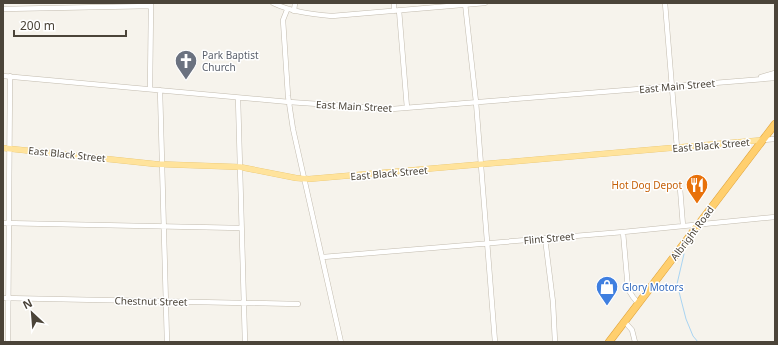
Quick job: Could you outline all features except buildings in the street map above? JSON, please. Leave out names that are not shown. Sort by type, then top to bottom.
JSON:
[{"type":"highway","name":"Albright Road","points":[[609,342],[775,124]]},
{"type":"main road","name":"East Black Street","points":[[6,148],[162,165],[240,167],[305,179],[763,140]]},
{"type":"street","points":[[273,3],[287,10],[332,16],[485,3]]},
{"type":"street","points":[[294,11],[295,3]]},
{"type":"street","points":[[394,3],[397,10],[407,108]]},
{"type":"street","points":[[665,3],[677,148]]},
{"type":"street","points":[[3,9],[151,4],[150,89]]},
{"type":"street","points":[[465,4],[476,102],[495,342]]},
{"type":"street","points":[[287,10],[283,20],[289,102],[293,129],[341,342]]},
{"type":"street","name":"East Main Street","points":[[754,79],[775,73]]},
{"type":"street","name":"East Main Street","points":[[3,76],[238,98],[379,109],[775,78]]},
{"type":"street","points":[[8,342],[9,298],[6,223],[6,148],[10,76]]},
{"type":"street","points":[[160,90],[167,342]]},
{"type":"street","points":[[238,98],[245,342]]},
{"type":"street","name":"East Black Street","points":[[763,140],[775,139]]},
{"type":"street","points":[[680,188],[683,226]]},
{"type":"street","name":"Flint Street","points":[[323,257],[623,232],[775,217]]},
{"type":"street","points":[[6,223],[242,228]]},
{"type":"street","points":[[623,232],[628,289],[638,303]]},
{"type":"street","points":[[546,238],[556,342]]},
{"type":"street","name":"Chestnut Street","points":[[3,298],[298,304]]},
{"type":"street","points":[[624,321],[632,330],[635,342]]},
{"type":"waterway","points":[[684,254],[677,284],[686,319],[693,336],[698,342]]},
{"type":"place","name":"Park Baptist Church","points":[[186,80]]},
{"type":"place","name":"Hot Dog Depot","points":[[697,204]]},
{"type":"place","name":"Glory Motors","points":[[607,306]]}]
